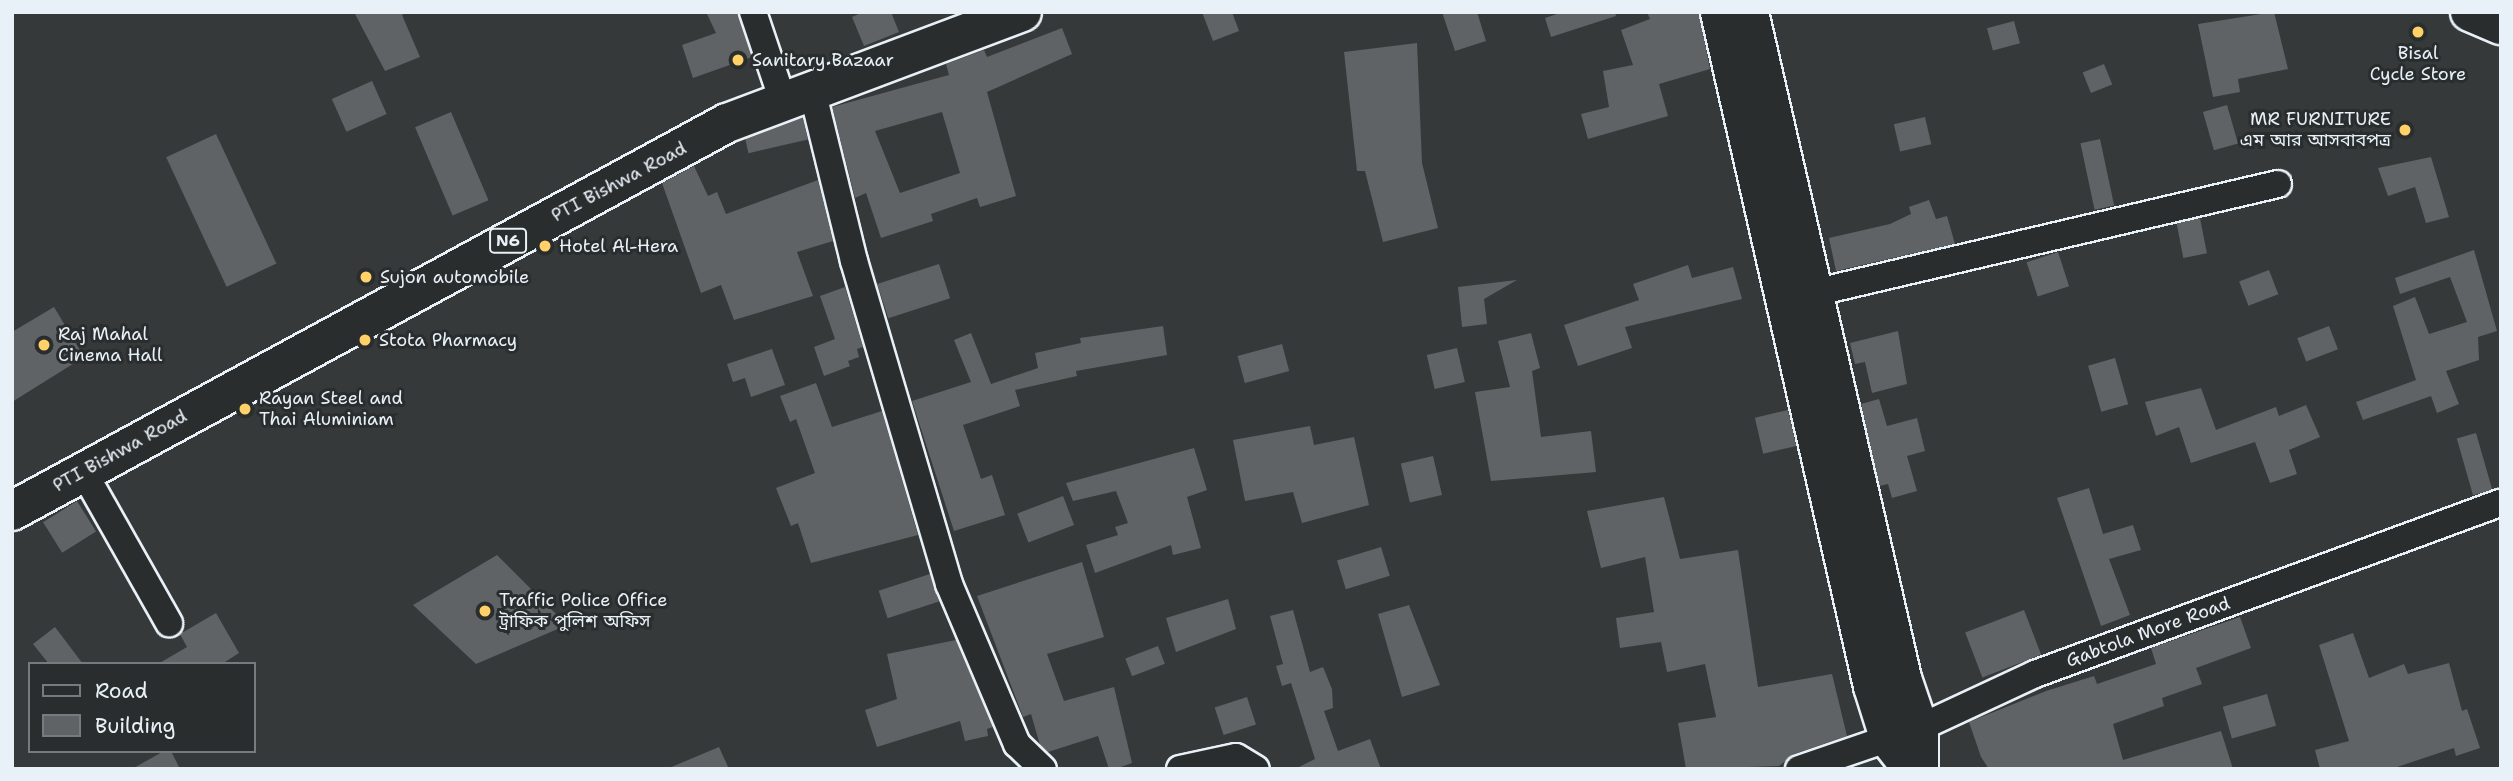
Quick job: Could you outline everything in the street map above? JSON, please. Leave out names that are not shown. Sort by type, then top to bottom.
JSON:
[{"type":"highway","name":"PTI Bishwa Road","points":[[12,511],[727,123],[1022,12]]},
{"type":"highway","points":[[2470,12],[2501,25]]},
{"type":"street","points":[[753,12],[797,95],[854,261],[949,584],[1017,744],[1043,769]]},
{"type":"street","points":[[1719,12],[1754,102],[1798,297],[1912,769]]},
{"type":"street","points":[[1749,12],[1754,102]]},
{"type":"street","points":[[1798,297],[2278,184]]},
{"type":"street","points":[[82,471],[169,623]]},
{"type":"street","name":"Gabtola More Road","points":[[1799,769],[1904,734],[2035,674],[2501,503]]},
{"type":"street","points":[[1904,734],[1919,769]]},
{"type":"street","points":[[1180,769],[1236,757],[1256,769]]},
{"type":"building","points":[[354,12],[407,12],[402,15],[420,57],[385,71]]},
{"type":"building","points":[[706,12],[738,12],[752,57],[693,78],[682,45],[716,33]]},
{"type":"building","points":[[863,12],[891,12],[899,32],[864,46],[852,17]]},
{"type":"building","points":[[1202,12],[1232,12],[1239,31],[1213,41]]},
{"type":"building","points":[[1442,12],[1477,12],[1486,41],[1455,51]]},
{"type":"building","points":[[1563,12],[1615,12],[1616,16],[1551,37],[1545,18]]},
{"type":"building","points":[[1647,12],[1699,12],[1710,69],[1659,84],[1668,116],[1588,139],[1581,114],[1609,107],[1603,71],[1633,65],[1621,30],[1650,19]]},
{"type":"building","points":[[2274,12],[2288,69],[2238,79],[2240,92],[2213,97],[2198,24]]},
{"type":"building","points":[[2014,21],[2020,43],[1993,50],[1987,28]]},
{"type":"building","points":[[1062,28],[1072,54],[987,92],[1016,196],[980,207],[977,198],[931,214],[933,221],[881,238],[866,193],[855,198],[832,107],[949,75],[946,64],[984,50],[987,57]],"holes":[[[942,112],[960,173],[900,193],[875,131]]]},
{"type":"building","points":[[1417,43],[1422,163],[1438,228],[1383,242],[1365,171],[1357,171],[1344,52]]},
{"type":"building","points":[[2104,64],[2112,84],[2091,93],[2083,73]]},
{"type":"building","points":[[372,81],[387,114],[346,132],[332,99]]},
{"type":"building","points":[[2227,105],[2238,143],[2214,150],[2203,112]]},
{"type":"building","points":[[451,112],[489,200],[453,216],[415,127]]},
{"type":"building","points":[[1925,117],[1931,144],[1900,151],[1894,124]]},
{"type":"building","points":[[803,118],[808,139],[749,153],[744,132]]},
{"type":"building","points":[[216,134],[276,264],[227,287],[166,157]]},
{"type":"building","points":[[2100,139],[2114,206],[2095,210],[2080,143]]},
{"type":"building","points":[[2431,157],[2449,217],[2426,223],[2415,187],[2388,196],[2378,168]]},
{"type":"building","points":[[694,166],[708,196],[717,192],[726,214],[818,180],[833,241],[797,252],[813,296],[734,320],[721,285],[701,293],[662,183]]},
{"type":"building","points":[[1929,200],[1936,219],[1947,216],[1955,244],[1836,271],[1829,238],[1890,224],[1911,214],[1909,207]]},
{"type":"building","points":[[2200,218],[2207,253],[2183,258],[2176,223]]},
{"type":"building","points":[[2474,250],[2497,331],[2478,337],[2479,360],[2446,371],[2459,404],[2437,413],[2431,396],[2363,420],[2356,402],[2416,380],[2393,306],[2415,297],[2429,334],[2467,322],[2450,277],[2400,294],[2395,278]]},
{"type":"building","points":[[2058,252],[2069,286],[2038,296],[2027,262]]},
{"type":"building","points":[[939,264],[950,298],[888,318],[877,284]]},
{"type":"building","points":[[1688,265],[1692,278],[1733,267],[1742,299],[1625,327],[1632,348],[1578,366],[1564,325],[1639,300],[1633,284]]},
{"type":"building","points":[[2269,270],[2278,294],[2248,306],[2239,281]]},
{"type":"building","points":[[1517,280],[1484,299],[1487,324],[1462,327],[1458,287]]},
{"type":"building","points":[[845,287],[863,347],[857,349],[859,357],[848,361],[850,366],[824,376],[814,347],[835,339],[820,296]]},
{"type":"building","name":"Raj Mahal Cinema Hall","points":[[54,307],[84,357],[12,402],[12,332]]},
{"type":"building","points":[[1163,326],[1167,355],[1076,371],[1077,376],[1015,390],[1020,406],[963,425],[981,479],[992,475],[1005,515],[954,531],[912,401],[971,382],[954,340],[971,333],[991,384],[1038,368],[1035,353],[1081,343],[1080,338]]},
{"type":"building","points":[[2329,326],[2338,349],[2306,362],[2297,338]]},
{"type":"building","points":[[1898,331],[1907,384],[1872,393],[1865,362],[1855,364],[1850,343]]},
{"type":"building","points":[[1531,333],[1540,368],[1532,371],[1541,437],[1591,431],[1596,472],[1491,481],[1475,392],[1510,387],[1498,341]]},
{"type":"building","points":[[1282,344],[1289,371],[1245,383],[1238,356]]},
{"type":"building","points":[[1457,348],[1465,382],[1435,389],[1427,355]]},
{"type":"building","points":[[772,349],[785,385],[751,397],[745,378],[733,382],[727,364]]},
{"type":"building","points":[[2115,358],[2128,404],[2101,412],[2088,366]]},
{"type":"building","points":[[816,383],[832,427],[882,411],[918,535],[811,563],[798,523],[791,526],[776,488],[815,473],[796,419],[790,422],[780,396]]},
{"type":"building","points":[[2201,388],[2216,430],[2276,407],[2279,416],[2306,405],[2320,437],[2289,450],[2297,474],[2270,483],[2255,442],[2191,463],[2179,427],[2156,436],[2145,402]]},
{"type":"building","points":[[1879,399],[1887,426],[1917,418],[1925,451],[1907,456],[1917,491],[1892,498],[1888,484],[1879,486],[1861,404]]},
{"type":"building","points":[[1788,410],[1796,446],[1763,454],[1755,418]]},
{"type":"building","points":[[1310,426],[1314,445],[1354,437],[1369,505],[1302,523],[1293,492],[1245,501],[1233,440]]},
{"type":"building","points":[[2476,433],[2492,490],[2473,495],[2457,439]]},
{"type":"building","points":[[1194,448],[1207,490],[1187,497],[1201,548],[1173,555],[1171,545],[1095,573],[1086,545],[1118,535],[1115,527],[1128,523],[1116,491],[1073,501],[1066,483]]},
{"type":"building","points":[[1433,456],[1442,495],[1410,502],[1401,463]]},
{"type":"building","points":[[2089,488],[2103,534],[2133,525],[2141,550],[2109,559],[2130,615],[2101,626],[2057,498]]},
{"type":"building","points":[[1063,496],[1074,525],[1028,543],[1017,514]]},
{"type":"building","points":[[1664,497],[1680,559],[1738,550],[1758,687],[1832,674],[1847,736],[1794,754],[1779,766],[1686,769],[1678,723],[1716,717],[1705,664],[1667,672],[1661,642],[1620,648],[1616,618],[1654,612],[1645,557],[1601,568],[1587,511]]},
{"type":"building","points":[[77,501],[96,532],[62,553],[43,522]]},
{"type":"building","points":[[1381,547],[1390,576],[1346,589],[1337,560]]},
{"type":"building","name":"Traffic Police Office ট্রাফিক পুলিশ অফিস","points":[[497,555],[567,625],[476,664],[413,605]]},
{"type":"building","points":[[1082,562],[1104,637],[1047,654],[1064,701],[1114,687],[1132,763],[1115,769],[1109,769],[1098,736],[1048,752],[1040,745],[1031,714],[1023,717],[977,596]]},
{"type":"building","points":[[930,574],[939,602],[888,618],[879,591]]},
{"type":"building","points":[[1228,599],[1236,629],[1176,652],[1166,618]]},
{"type":"building","points":[[1409,605],[1440,685],[1402,697],[1378,614]]},
{"type":"building","points":[[1293,610],[1310,672],[1323,667],[1332,689],[1333,708],[1324,711],[1338,751],[1370,739],[1381,769],[1295,769],[1315,759],[1291,683],[1282,686],[1276,666],[1283,664],[1270,616]]},
{"type":"building","points":[[2024,610],[2041,655],[1982,677],[1965,633]]},
{"type":"building","points":[[216,613],[239,653],[225,662],[161,662],[187,647],[180,634]]},
{"type":"building","points":[[2240,617],[2251,648],[2196,668],[2202,684],[2162,698],[2164,706],[2113,724],[2123,760],[2221,731],[2233,769],[1989,769],[1981,757],[1969,722],[2046,691],[2094,676],[2097,684],[2156,664],[2151,648]]},
{"type":"building","points":[[55,627],[81,662],[47,662],[33,644]]},
{"type":"building","points":[[2353,633],[2369,678],[2404,664],[2408,674],[2449,663],[2462,711],[2467,709],[2480,748],[2456,756],[2454,748],[2391,769],[2320,769],[2315,750],[2349,741],[2319,645]]},
{"type":"building","points":[[956,640],[993,727],[987,729],[988,736],[965,741],[960,721],[877,747],[865,710],[897,699],[887,654]]},
{"type":"building","points":[[1158,646],[1165,664],[1132,676],[1125,659]]},
{"type":"building","points":[[2267,694],[2276,726],[2232,738],[2223,707]]},
{"type":"building","points":[[1247,697],[1256,725],[1224,735],[1215,708]]},
{"type":"building","points":[[719,747],[729,769],[669,769],[669,768]]},
{"type":"building","points":[[160,753],[172,753],[180,769],[132,769]]},
{"type":"place","name":"Bisal Cycle Store","points":[[2418,32]]},
{"type":"place","name":"Sanitary Bazaar","points":[[738,60]]},
{"type":"place","name":"MR FURNITURE এম আর আসবাবপত্র","points":[[2405,130]]},
{"type":"place","name":"Hotel Al-Hera","points":[[545,246]]},
{"type":"place","name":"Sujon automobile","points":[[366,277]]},
{"type":"place","name":"Stota Pharmacy","points":[[365,340]]},
{"type":"place","name":"Raj Mahal Cinema Hall","points":[[44,345]]},
{"type":"place","name":"Rayan Steel and Thai Aluminiam","points":[[245,409]]},
{"type":"place","name":"Traffic Police Office ট্রাফিক পুলিশ অফিস","points":[[485,611]]}]
